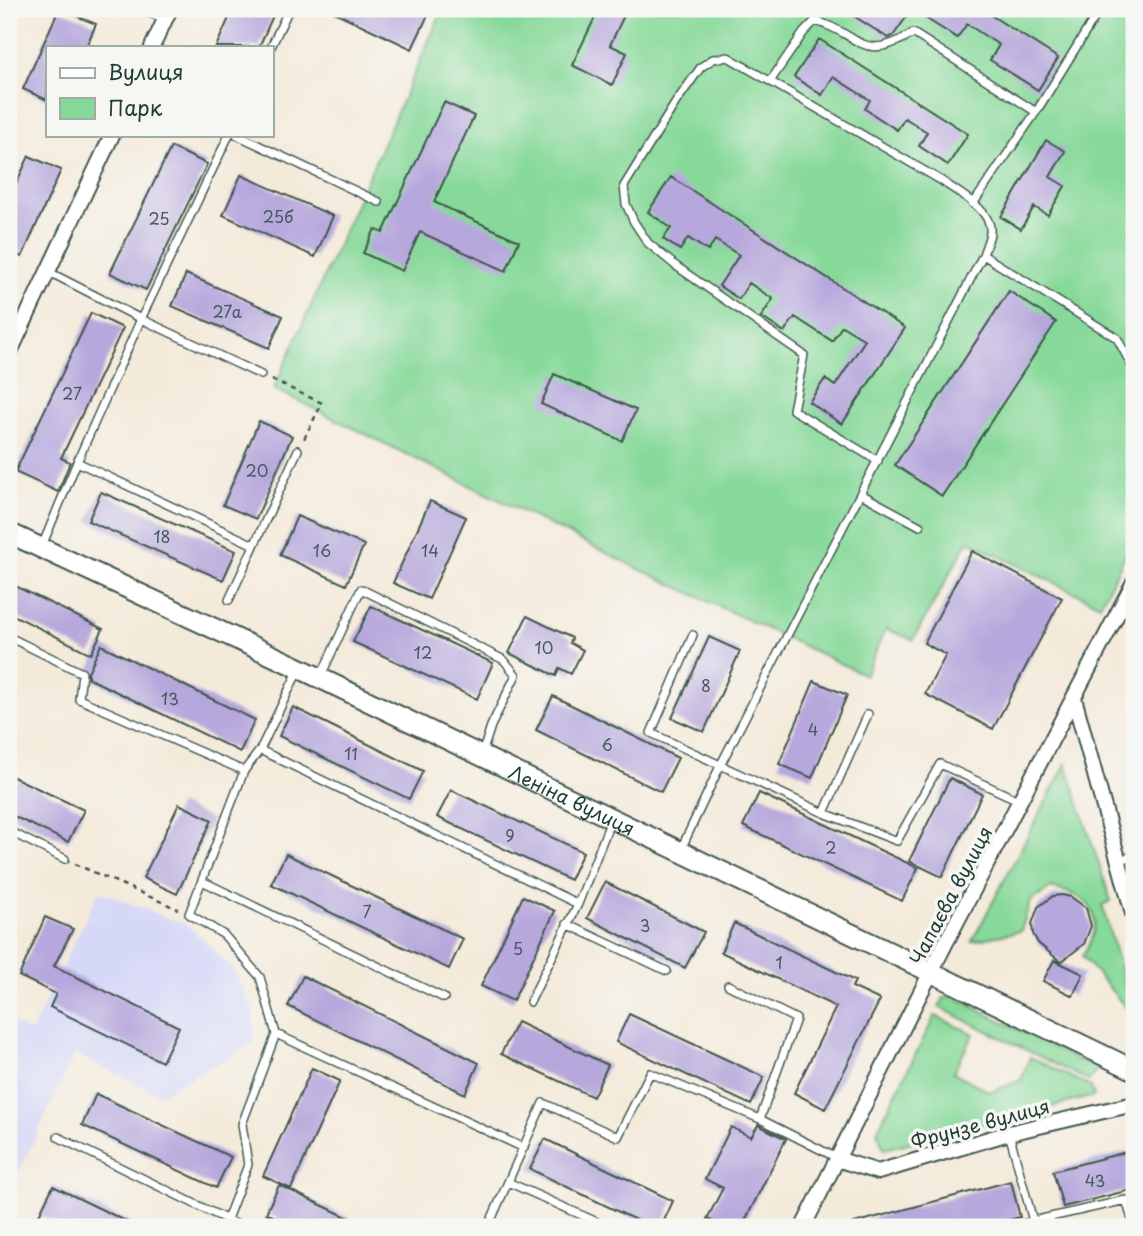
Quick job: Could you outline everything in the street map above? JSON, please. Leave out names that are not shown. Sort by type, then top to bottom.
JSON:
[{"type":"street","points":[[152,46],[168,14]]},
{"type":"street","points":[[9,354],[111,136]]},
{"type":"street","name":"Леніна вулиця","points":[[9,534],[299,668],[1134,1070]]},
{"type":"street","name":"Чапаєва вулиця","points":[[803,1227],[932,971],[1134,582]]},
{"type":"street","points":[[1074,698],[1134,917]]},
{"type":"street","name":"Фрунзе вулиця","points":[[838,1158],[878,1172],[1009,1133],[1134,1104]]},
{"type":"lane","points":[[141,9],[168,14]]},
{"type":"lane","points":[[271,46],[289,9]]},
{"type":"lane","points":[[974,204],[1036,113],[1101,9]]},
{"type":"lane","points":[[771,80],[804,32],[815,21],[827,24],[873,49],[895,44],[913,33],[1036,113]]},
{"type":"lane","points":[[679,853],[721,764],[878,461],[983,255],[990,232],[988,218],[974,204],[942,181],[728,57],[713,59],[701,67],[676,102],[624,186],[626,204],[648,243],[804,355],[793,410],[878,461]]},
{"type":"lane","points":[[41,548],[141,319],[229,136]]},
{"type":"lane","points":[[239,136],[379,202]]},
{"type":"lane","points":[[983,255],[1117,338],[1134,370]]},
{"type":"lane","points":[[47,271],[261,375]]},
{"type":"lane","points":[[229,600],[298,450]]},
{"type":"lane","points":[[77,462],[254,545]]},
{"type":"lane","points":[[861,494],[920,526]]},
{"type":"lane","points":[[320,679],[361,589],[504,660],[516,676],[491,726],[481,757]]},
{"type":"lane","points":[[693,635],[651,733],[824,813],[897,841],[940,764],[1020,802]]},
{"type":"lane","points":[[9,637],[82,673],[79,699],[244,771]]},
{"type":"lane","points":[[225,1224],[248,1165],[242,1124],[276,1034],[260,977],[223,934],[189,914],[244,771],[260,750],[299,668]]},
{"type":"lane","points":[[824,813],[868,714]]},
{"type":"lane","points":[[260,750],[579,904]]},
{"type":"lane","points":[[530,1002],[579,904],[611,820]]},
{"type":"lane","points":[[9,831],[65,859]]},
{"type":"lane","points":[[1118,860],[1134,856]]},
{"type":"lane","points":[[202,881],[444,998]]},
{"type":"lane","points":[[567,924],[667,971]]},
{"type":"lane","points":[[729,985],[796,1019],[760,1119]]},
{"type":"lane","points":[[276,1034],[524,1148]]},
{"type":"lane","points":[[488,1227],[543,1102],[618,1137],[650,1073],[760,1119],[838,1158]]},
{"type":"lane","points":[[1009,1133],[1033,1221]]},
{"type":"lane","points":[[58,1137],[225,1224],[242,1227]]},
{"type":"lane","points":[[508,1182],[608,1227]]},
{"type":"lane","points":[[1011,1227],[1126,1200],[1134,1226]]},
{"type":"path","points":[[261,375],[322,403],[298,450]]},
{"type":"path","points":[[65,859],[189,914]]},
{"type":"shaded area","points":[[99,891],[189,926],[233,969],[254,1012],[254,1044],[159,1094],[75,1054],[9,1193],[9,1021],[31,1032]]},
{"type":"green space","points":[[443,9],[1134,9],[1134,538],[1100,605],[968,541],[913,640],[886,629],[865,675],[635,567],[274,389]]},
{"type":"green space","points":[[1066,764],[1111,901],[1102,905],[1134,1017],[1082,956],[1090,942],[1095,919],[1092,910],[1078,897],[1051,888],[1030,902],[1021,931],[972,941]]},
{"type":"green space","points":[[949,996],[1097,1069],[1089,1081],[939,1007],[944,998]]},
{"type":"green space","points":[[935,1016],[974,1034],[953,1072],[990,1092],[1021,1080],[1030,1057],[1091,1087],[1094,1096],[884,1149],[877,1131]]},
{"type":"building","points":[[59,9],[96,24],[86,46],[46,46],[46,100],[23,89]]},
{"type":"building","points":[[233,9],[276,9],[259,46],[216,46]]},
{"type":"building","points":[[328,9],[415,9],[428,15],[412,49]]},
{"type":"building","points":[[599,9],[627,9],[610,45],[627,53],[612,85],[572,65]]},
{"type":"building","points":[[843,9],[895,9],[907,16],[893,36],[888,38]]},
{"type":"building","points":[[911,9],[981,9],[1058,58],[1038,90],[990,60],[999,45],[967,24],[957,38]]},
{"type":"building","points":[[819,39],[968,134],[948,165],[919,146],[927,132],[905,118],[897,130],[865,109],[870,100],[833,77],[822,95],[794,77]]},
{"type":"building","points":[[444,102],[474,116],[434,202],[519,241],[506,271],[420,232],[402,271],[363,253],[375,229],[383,233]]},
{"type":"building","points":[[1046,140],[1065,151],[1050,177],[1065,186],[1048,215],[1034,207],[1021,229],[1001,217]]},
{"type":"building","points":[[171,147],[207,164],[146,290],[110,273]]},
{"type":"building","points":[[29,156],[61,170],[22,257],[9,252],[9,199]]},
{"type":"building","points":[[241,175],[333,216],[315,257],[223,215]]},
{"type":"building","points":[[671,177],[905,328],[842,424],[809,402],[825,379],[835,386],[865,340],[842,326],[832,341],[795,317],[784,332],[761,317],[773,299],[749,283],[739,299],[719,286],[739,255],[715,240],[708,251],[688,238],[680,250],[663,239],[671,228],[648,212]]},
{"type":"building","points":[[186,274],[283,316],[269,348],[172,306]]},
{"type":"building","points":[[1009,291],[1056,322],[942,496],[895,465]]},
{"type":"building","points":[[91,313],[123,328],[61,458],[70,462],[58,492],[15,472]]},
{"type":"building","points":[[554,374],[636,410],[622,441],[541,404]]},
{"type":"building","points":[[259,421],[292,436],[256,519],[223,505]]},
{"type":"building","points":[[101,492],[236,551],[223,580],[88,521]]},
{"type":"building","points":[[430,501],[466,517],[429,599],[393,583]]},
{"type":"building","points":[[297,516],[364,545],[346,585],[280,555]]},
{"type":"building","points":[[972,551],[1062,598],[993,729],[925,694],[946,655],[924,643]]},
{"type":"building","points":[[9,583],[103,629],[91,654],[9,613]]},
{"type":"building","points":[[371,606],[493,663],[477,699],[353,642]]},
{"type":"building","points":[[527,616],[572,638],[570,643],[583,650],[571,674],[559,668],[556,676],[509,653]]},
{"type":"building","points":[[709,637],[740,651],[704,732],[672,718]]},
{"type":"building","points":[[101,645],[255,720],[240,752],[88,678],[88,672]]},
{"type":"building","points":[[814,681],[847,695],[812,778],[779,764]]},
{"type":"building","points":[[553,696],[678,758],[661,792],[536,730]]},
{"type":"building","points":[[293,707],[423,771],[409,799],[279,736]]},
{"type":"building","points":[[9,775],[84,810],[68,842],[9,814]]},
{"type":"building","points":[[950,778],[982,794],[942,877],[909,861]]},
{"type":"building","points":[[451,790],[583,852],[570,880],[437,817]]},
{"type":"building","points":[[759,793],[918,868],[902,901],[743,826]]},
{"type":"building","points":[[179,804],[212,820],[177,894],[143,878]]},
{"type":"building","points":[[286,854],[463,939],[449,969],[271,884]]},
{"type":"building","points":[[605,882],[704,932],[685,968],[587,918]]},
{"type":"building","points":[[523,896],[555,911],[513,1001],[481,986]]},
{"type":"building","points":[[1053,896],[1071,897],[1086,908],[1091,926],[1084,944],[1061,962],[1038,943],[1032,924],[1038,907]]},
{"type":"building","points":[[45,917],[73,929],[54,966],[179,1027],[162,1062],[50,1007],[56,994],[19,976]]},
{"type":"building","points":[[734,923],[855,981],[852,987],[880,1000],[825,1109],[794,1093],[836,1007],[721,952]]},
{"type":"building","points":[[1054,960],[1083,974],[1073,996],[1043,981]]},
{"type":"building","points":[[303,976],[479,1063],[465,1094],[288,1006]]},
{"type":"building","points":[[629,1014],[764,1077],[751,1105],[616,1042]]},
{"type":"building","points":[[517,1022],[608,1065],[593,1097],[501,1054]]},
{"type":"building","points":[[312,1068],[340,1081],[291,1189],[263,1176]]},
{"type":"building","points":[[96,1094],[231,1157],[216,1188],[82,1125]]},
{"type":"building","points":[[758,1125],[786,1139],[742,1227],[724,1227],[707,1219],[723,1188],[705,1179],[731,1127],[751,1137]]},
{"type":"building","points":[[545,1139],[673,1201],[661,1227],[650,1227],[530,1169]]},
{"type":"building","points":[[1134,1150],[1134,1189],[1063,1207],[1053,1171]]},
{"type":"building","points":[[1011,1181],[1020,1217],[982,1227],[854,1227],[854,1223]]},
{"type":"building","points":[[279,1185],[368,1227],[296,1227],[266,1213]]},
{"type":"building","points":[[53,1186],[138,1227],[65,1227],[39,1215]]}]
